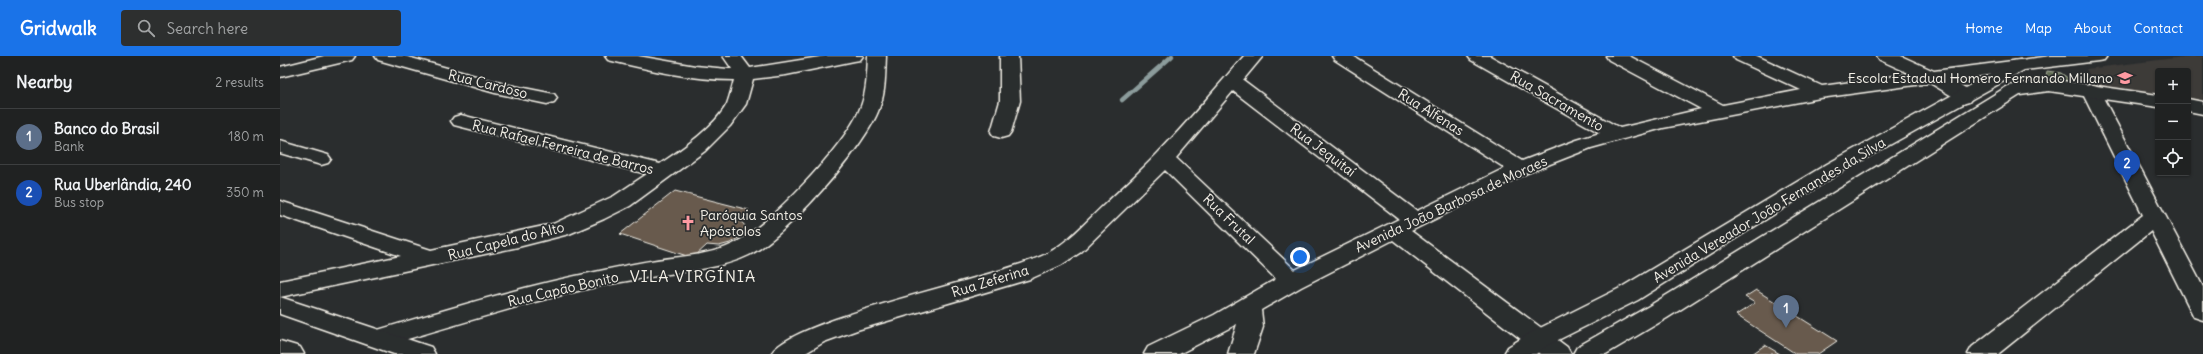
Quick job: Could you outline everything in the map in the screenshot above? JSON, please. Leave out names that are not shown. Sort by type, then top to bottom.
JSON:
[{"type":"street","points":[[280,72],[346,56]]},
{"type":"street","name":"Rua Cardoso","points":[[384,56],[495,87],[547,98]]},
{"type":"street","points":[[614,56],[681,70],[709,74],[745,74],[854,56]]},
{"type":"street","points":[[732,56],[745,74]]},
{"type":"street","name":"Rua Capão Bonito","points":[[380,338],[527,296],[592,280],[724,256],[750,245],[770,230],[823,174],[854,136],[870,106],[876,88],[877,56]]},
{"type":"street","points":[[1001,132],[1010,101],[1009,56]]},
{"type":"street","name":"Rua Zeferina","points":[[784,354],[815,336],[848,324],[1022,273],[1053,260],[1073,247],[1165,158],[1254,56]]},
{"type":"street","name":"Rua Alfenas","points":[[1341,56],[1520,169]]},
{"type":"street","name":"Rua Sacramento","points":[[1478,56],[1616,134]]},
{"type":"street","points":[[1615,56],[1719,110]]},
{"type":"street","points":[[1742,56],[1820,92]]},
{"type":"street","points":[[1886,56],[1955,88],[1962,98]]},
{"type":"street","name":"Avenida João Barbosa de Moraes","points":[[1157,354],[1223,321],[1248,305],[1292,281],[1520,169],[1616,134],[1719,110],[1820,92],[1929,76],[2098,56]]},
{"type":"street","points":[[2049,62],[2071,72],[2086,84],[2090,90],[2203,311]]},
{"type":"street","points":[[2020,65],[2033,77],[2049,85]]},
{"type":"street","name":"Avenida Vereador João Fernandes da Silva","points":[[1517,354],[1549,347],[1629,294],[1791,196],[1834,168],[2020,65]]},
{"type":"street","name":"Rua Capela do Alto","points":[[280,289],[518,240],[561,229],[596,214],[622,201],[665,172],[698,147],[723,122],[736,104],[745,74]]},
{"type":"street","name":"Rua Jequitaí","points":[[1232,81],[1549,347]]},
{"type":"street","name":"Avenida Vereador João Fernandes da Silva","points":[[1586,354],[1819,213],[2015,90],[2049,85],[2155,101]]},
{"type":"street","points":[[2191,106],[2203,108]]},
{"type":"street","name":"Rua Rafael Ferreira de Barros","points":[[461,121],[665,172]]},
{"type":"street","points":[[280,147],[321,159]]},
{"type":"street","name":"Rua Frutal","points":[[1165,158],[1292,281]]},
{"type":"street","points":[[1791,196],[1819,213]]},
{"type":"street","points":[[280,208],[432,258]]},
{"type":"street","points":[[1981,354],[2154,217]]},
{"type":"street","points":[[280,305],[380,338],[422,354]]},
{"type":"street","points":[[1241,354],[1250,327],[1248,305]]},
{"type":"street","points":[[280,350],[291,354]]},
{"type":"shaded area","name":"Escola Estadual Homero Fernando Millano","points":[[2191,56],[2203,56],[2203,102],[2191,100],[2191,68],[2155,68],[2155,95],[2095,85],[2086,69]]},
{"type":"green space","points":[[2047,71],[2061,73],[2069,79],[2064,81],[2054,80],[2046,76]]},
{"type":"building","name":"Paróquia Santos Apóstolos","points":[[675,191],[749,210],[740,220],[745,226],[743,235],[730,243],[719,246],[707,245],[693,258],[620,234]]},
{"type":"building","points":[[1756,290],[1837,341],[1818,354],[1796,354],[1736,315],[1755,303],[1745,297]]},
{"type":"building","points":[[1765,345],[1780,354],[1752,354]]},
{"type":"waterway","points":[[1122,100],[1172,56]]},
{"type":"place","name":"Escola Estadual Homero Fernando Millano","points":[[2125,78]]},
{"type":"place","name":"Rua Uberlândia, 240","points":[[2127,183]]},
{"type":"place","name":"Paróquia Santos Apóstolos","points":[[688,223]]},
{"type":"place","name":"Banco do Brasil","points":[[1786,328]]},
{"type":"district","name":"VILA VIRGÍNIA","points":[[693,276]]}]
